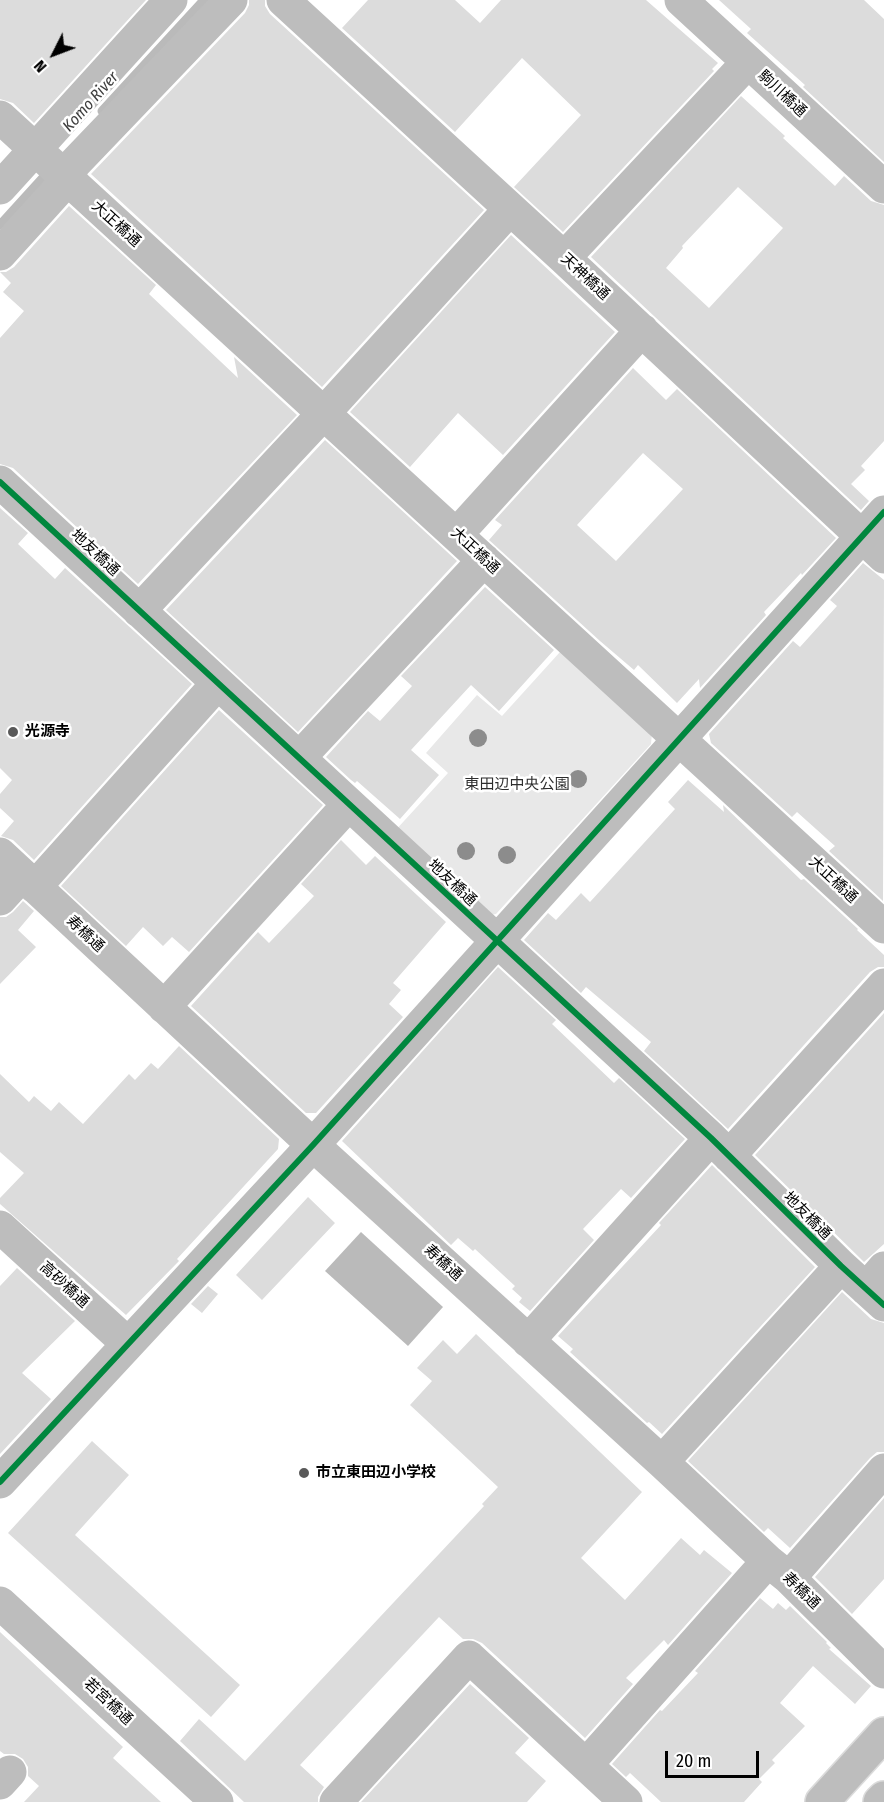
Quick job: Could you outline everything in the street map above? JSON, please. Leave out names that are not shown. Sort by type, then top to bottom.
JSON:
[{"type":"street","points":[[0,254],[53,166],[171,0]]},
{"type":"street","points":[[0,188],[53,166],[74,164],[231,0]]},
{"type":"street","name":"天神橋通","points":[[283,0],[642,330],[873,547]]},
{"type":"street","name":"駒川橋通","points":[[681,0],[884,187]]},
{"type":"street","points":[[564,258],[748,62]]},
{"type":"street","name":"大正橋通","points":[[0,117],[884,927]]},
{"type":"street","points":[[140,611],[510,209]]},
{"type":"street","points":[[457,534],[642,330]]},
{"type":"street","name":"地友橋通","points":[[0,482],[720,1147],[841,1266],[878,1288]]},
{"type":"street","points":[[0,1482],[313,1145],[679,739],[873,547],[884,512]]},
{"type":"street","points":[[299,758],[484,560]]},
{"type":"street","points":[[0,898],[19,872],[218,683]]},
{"type":"street","points":[[164,1007],[349,804]]},
{"type":"street","name":"寿橋通","points":[[19,872],[313,1145],[779,1570],[884,1672]]},
{"type":"street","points":[[528,1341],[884,985]]},
{"type":"street","name":"高砂橋通","points":[[5,1243],[128,1344]]},
{"type":"street","points":[[662,1462],[841,1266]]},
{"type":"street","points":[[586,1765],[779,1570],[884,1470]]},
{"type":"street","name":"若宮橋通","points":[[0,1603],[217,1802]]},
{"type":"street","points":[[336,1802],[469,1657],[626,1802]]},
{"type":"street","points":[[822,1802],[884,1734]]},
{"type":"street","points":[[880,1802],[884,1798]]},
{"type":"green space","name":"東田辺中央公園","points":[[560,652],[652,733],[651,744],[496,914],[484,916],[393,833],[448,773],[426,753],[477,695],[502,716]]},
{"type":"shaded area","points":[[361,1232],[443,1307],[408,1346],[325,1271]]},
{"type":"building","points":[[0,0],[146,0],[34,123],[13,103],[0,99]]},
{"type":"building","points":[[249,0],[265,0],[265,6],[270,14],[484,210],[322,387],[91,174],[245,13]]},
{"type":"building","points":[[368,0],[455,0],[480,23],[501,0],[646,0],[718,63],[712,69],[714,71],[563,232],[514,187],[581,115],[522,58],[455,132],[342,28]]},
{"type":"building","points":[[719,0],[864,0],[884,19],[884,162],[803,87],[805,85],[747,33],[751,29]]},
{"type":"building","points":[[741,96],[835,186],[844,176],[871,201],[884,205],[884,441],[861,466],[865,470],[851,484],[869,501],[861,510],[591,257]],"holes":[[[738,187],[783,228],[709,308],[666,268],[683,248],[682,246]]]},
{"type":"building","points":[[69,206],[156,285],[149,294],[238,378],[234,357],[297,415],[138,584],[13,468],[0,464],[0,338],[24,311],[3,292],[11,283],[0,272],[6,272],[14,267]]},
{"type":"building","points":[[511,235],[615,332],[503,455],[458,413],[410,467],[350,412]]},
{"type":"building","points":[[633,368],[666,400],[677,389],[836,538],[764,612],[766,615],[700,688],[699,679],[677,703],[638,665],[634,670],[600,641],[489,540],[502,525],[495,520]],"holes":[[[643,453],[683,489],[616,561],[577,525]]]},
{"type":"building","points":[[325,440],[457,561],[298,732],[166,610]]},
{"type":"building","points":[[0,508],[28,533],[18,544],[55,579],[65,568],[192,684],[34,860],[13,840],[1,836],[14,821],[0,808],[0,794],[12,780],[0,768]]},
{"type":"building","points":[[863,563],[884,580],[883,901],[829,851],[835,846],[797,812],[792,817],[711,743],[709,734],[793,641],[800,647],[837,606],[830,600]]},
{"type":"building","points":[[485,587],[554,650],[499,711],[471,685],[411,750],[439,775],[400,819],[326,757],[368,711],[380,721],[412,686],[401,676]]},
{"type":"building","points":[[219,710],[323,805],[189,952],[172,937],[163,946],[143,927],[126,946],[61,886]]},
{"type":"building","points":[[688,780],[724,812],[723,805],[884,955],[884,967],[878,967],[870,972],[728,1129],[644,1051],[651,1042],[586,987],[581,993],[524,940],[548,913],[556,920],[581,893],[590,902],[675,809],[668,802]]},
{"type":"building","points":[[341,840],[366,865],[375,856],[446,922],[393,983],[401,990],[389,1004],[403,1017],[316,1113],[306,1113],[191,1006],[258,932],[269,943],[314,896],[301,884]]},
{"type":"building","points":[[23,901],[34,911],[18,930],[36,947],[0,984],[0,917],[6,917]]},
{"type":"building","points":[[498,967],[556,1020],[552,1024],[614,1083],[619,1078],[685,1139],[631,1198],[621,1189],[583,1229],[594,1240],[530,1311],[519,1302],[522,1298],[512,1289],[515,1286],[475,1249],[473,1251],[458,1238],[451,1245],[342,1141]]},
{"type":"building","points":[[884,1013],[884,1244],[864,1262],[755,1155]]},
{"type":"building","points":[[179,1046],[279,1139],[278,1149],[177,1259],[179,1261],[126,1315],[0,1204],[0,1198],[24,1173],[0,1152],[0,1074],[29,1102],[34,1096],[51,1111],[59,1102],[83,1124],[129,1074],[135,1080],[151,1063],[158,1069]]},
{"type":"building","points":[[712,1165],[815,1267],[662,1434],[570,1352],[573,1349],[558,1336],[661,1225],[659,1223]]},
{"type":"building","points":[[308,1197],[335,1223],[262,1300],[236,1275]]},
{"type":"building","points":[[17,1268],[75,1321],[22,1373],[51,1399],[0,1454],[0,1286]]},
{"type":"building","points":[[208,1286],[218,1294],[202,1313],[191,1304]]},
{"type":"building","points":[[842,1292],[871,1319],[884,1323],[884,1452],[877,1452],[870,1458],[790,1548],[768,1528],[764,1532],[688,1461]]},
{"type":"building","points":[[476,1334],[642,1492],[581,1558],[625,1600],[681,1538],[700,1555],[704,1550],[732,1573],[668,1645],[664,1640],[626,1678],[633,1684],[585,1738],[482,1643],[473,1639],[463,1639],[439,1617],[300,1765],[324,1787],[318,1797],[318,1802],[244,1802],[180,1741],[199,1719],[245,1761],[484,1506],[482,1504],[498,1487],[410,1405],[432,1381],[417,1368],[443,1340],[457,1354]]},
{"type":"building","points":[[92,1441],[129,1475],[75,1535],[240,1685],[211,1717],[8,1533]]},
{"type":"building","points":[[884,1498],[884,1579],[852,1614],[815,1577]]},
{"type":"building","points":[[760,1598],[773,1609],[778,1603],[786,1610],[790,1606],[827,1642],[831,1648],[829,1649],[871,1686],[855,1704],[813,1666],[780,1703],[805,1726],[772,1760],[775,1763],[759,1779],[762,1782],[744,1802],[661,1802],[630,1773],[626,1777],[612,1764],[660,1710],[662,1711],[698,1673],[695,1671]]},
{"type":"building","points":[[0,1632],[123,1747],[113,1758],[161,1802],[24,1802],[39,1786],[28,1776],[28,1767],[23,1759],[15,1754],[4,1754],[0,1751]]},
{"type":"building","points":[[470,1684],[529,1738],[515,1753],[546,1781],[527,1802],[361,1802]]},
{"type":"waterway","name":"Komo River","points":[[102,111],[204,0]]},
{"type":"waterway","name":"Komo River","points":[[0,225],[49,171]]},
{"type":"cycle path","points":[[0,482],[711,1138],[841,1266],[884,1305]]},
{"type":"cycle path","points":[[0,1482],[313,1145],[884,512]]},
{"type":"place","name":"光源寺","points":[[13,732]]},
{"type":"place","name":"市立東田辺小学校","points":[[304,1473]]}]
